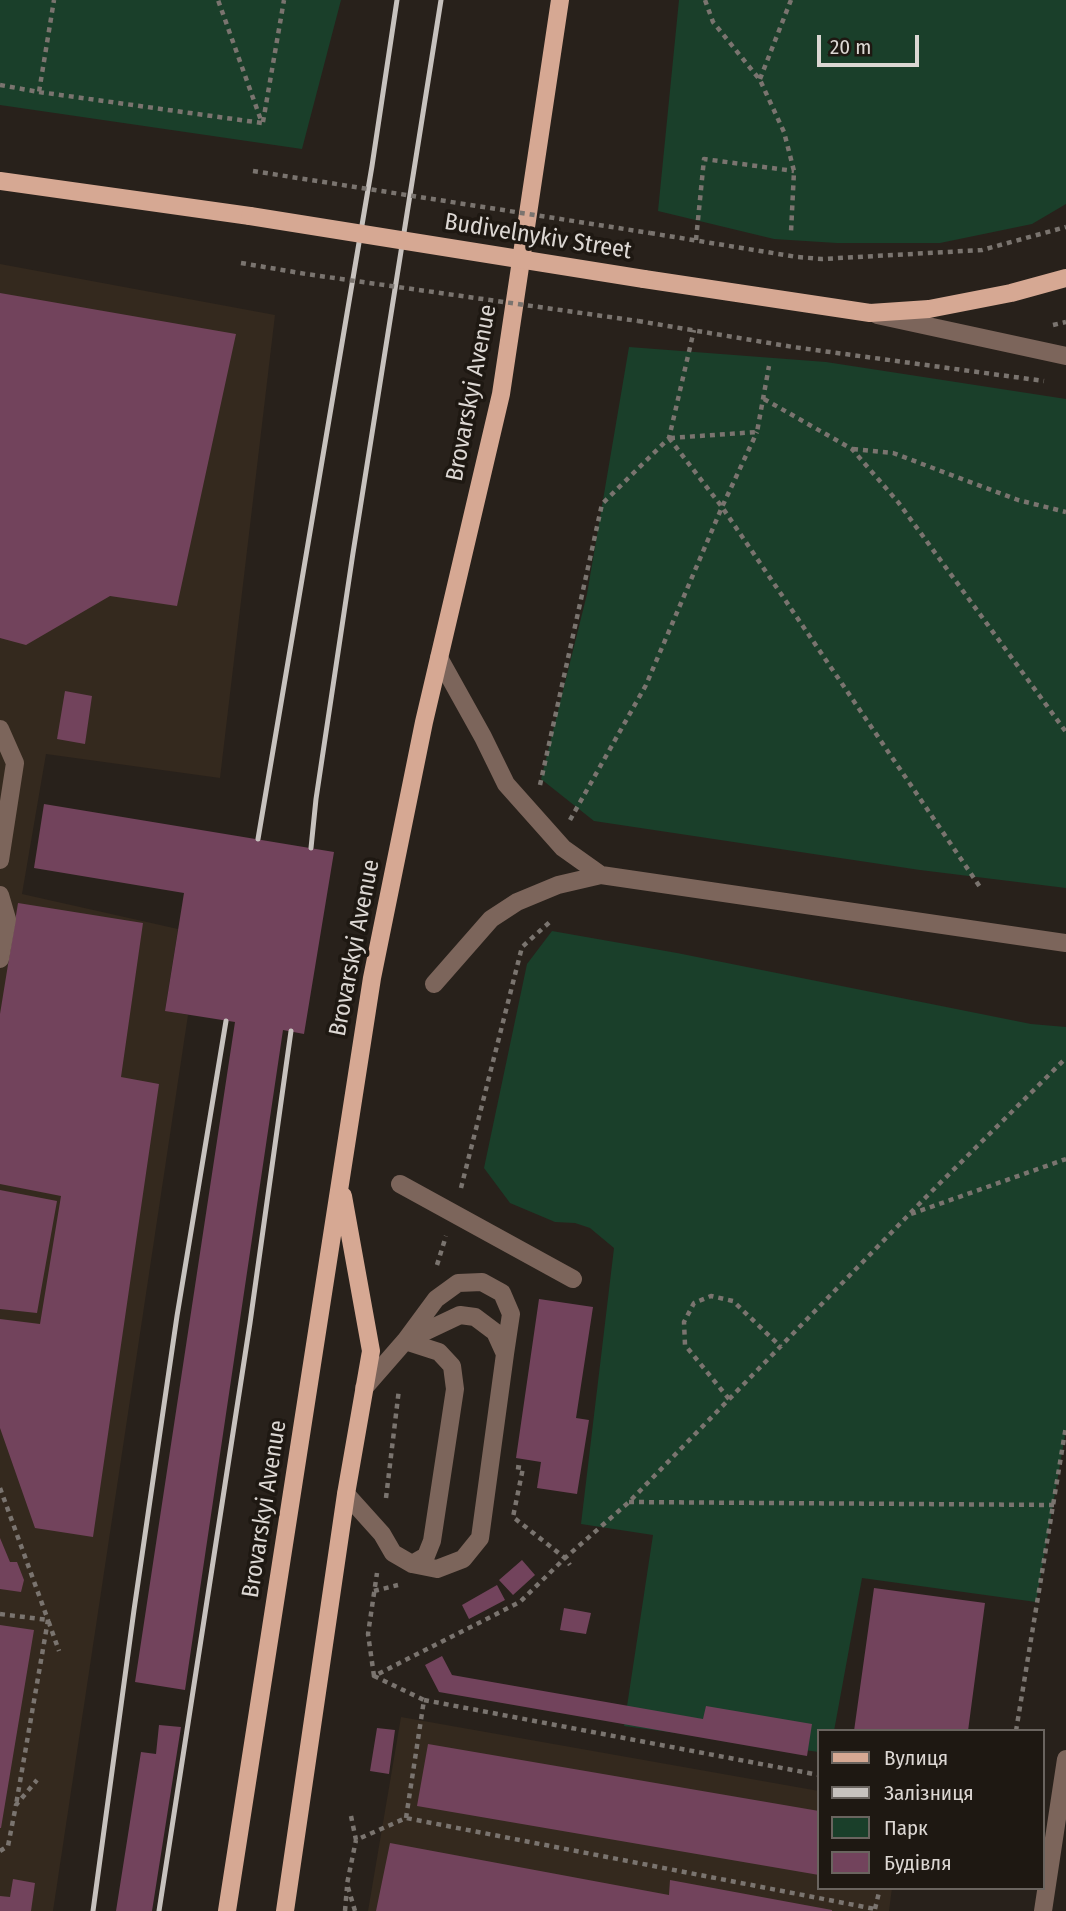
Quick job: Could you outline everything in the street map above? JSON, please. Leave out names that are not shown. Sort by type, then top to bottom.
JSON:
[{"type":"main road","name":"Brovarskyi Avenue","points":[[227,1911],[372,978],[424,722],[500,394],[560,0]]},
{"type":"main road","name":"Budivelnykiv Street","points":[[0,181],[250,216],[870,313],[929,309],[1011,293],[1066,278]]},
{"type":"main road","points":[[285,1911],[346,1494],[371,1351],[340,1182]]},
{"type":"street","points":[[870,313],[1066,356]]},
{"type":"street","points":[[439,658],[506,784],[563,848],[601,875]]},
{"type":"street","points":[[0,729],[15,763],[0,860]]},
{"type":"street","points":[[434,984],[491,919],[517,902],[558,885],[601,875],[1066,943]]},
{"type":"street","points":[[0,895],[7,919],[0,959]]},
{"type":"street","points":[[400,1184],[573,1279]]},
{"type":"street","points":[[346,1494],[382,1534],[393,1553],[412,1564],[437,1569],[463,1559],[480,1538],[511,1314],[502,1293],[482,1282],[458,1283],[436,1299],[405,1341],[364,1388]]},
{"type":"street","points":[[405,1341],[460,1315],[475,1317],[495,1332],[505,1354]]},
{"type":"street","points":[[405,1341],[439,1353],[452,1366],[456,1389],[432,1541],[426,1556],[412,1564]]},
{"type":"street","points":[[1043,1911],[1066,1759]]},
{"type":"path","points":[[39,92],[54,0]]},
{"type":"path","points":[[218,0],[262,123]]},
{"type":"path","points":[[262,123],[284,0]]},
{"type":"path","points":[[705,0],[713,22],[760,80],[783,132],[794,171],[791,232]]},
{"type":"path","points":[[760,80],[791,0]]},
{"type":"path","points":[[0,85],[262,123]]},
{"type":"path","points":[[696,240],[704,159],[794,171]]},
{"type":"path","points":[[253,171],[822,259],[982,250],[1066,227]]},
{"type":"path","points":[[241,263],[638,321],[793,347],[1053,382]]},
{"type":"path","points":[[540,786],[602,504],[669,438],[694,330]]},
{"type":"path","points":[[566,825],[646,685],[757,432],[769,366]]},
{"type":"path","points":[[764,400],[852,449],[898,502],[1066,732]]},
{"type":"path","points":[[669,438],[757,432]]},
{"type":"path","points":[[669,438],[722,507],[980,887]]},
{"type":"path","points":[[852,449],[893,453],[1018,500],[1066,512]]},
{"type":"path","points":[[818,1774],[424,1700],[374,1676],[520,1602],[629,1502],[1066,1058]]},
{"type":"path","points":[[910,1214],[1066,1159]]},
{"type":"path","points":[[729,1399],[685,1345],[684,1322],[694,1303],[711,1296],[733,1301],[781,1347]]},
{"type":"path","points":[[1016,1729],[1066,1426]]},
{"type":"path","points":[[491,1462],[523,1468],[513,1517],[565,1558],[570,1565]]},
{"type":"path","points":[[0,1488],[59,1651]]},
{"type":"path","points":[[629,1502],[1054,1504]]},
{"type":"path","points":[[0,1614],[48,1620]]},
{"type":"path","points":[[0,1852],[8,1846],[48,1620]]},
{"type":"path","points":[[406,1818],[424,1700]]},
{"type":"path","points":[[16,1805],[37,1780]]},
{"type":"path","points":[[345,1911],[347,1884],[356,1840],[351,1816]]},
{"type":"path","points":[[356,1840],[406,1818],[875,1910],[880,1890]]},
{"type":"path","points":[[347,1884],[355,1911]]},
{"type":"shaded area","points":[[0,264],[275,315],[220,778],[46,754],[22,894],[178,929],[165,1010],[188,1015],[53,1911],[0,1911]]},
{"type":"shaded area","points":[[401,1717],[818,1791],[818,1890],[892,1890],[889,1911],[368,1911]]},
{"type":"green space","points":[[0,0],[341,0],[302,149],[0,105]]},
{"type":"green space","points":[[679,0],[1066,0],[1066,204],[1032,224],[940,243],[837,243],[774,239],[658,211]]},
{"type":"green space","points":[[629,347],[826,362],[1066,399],[1066,888],[920,870],[594,821],[541,779],[587,594]]},
{"type":"green space","points":[[552,931],[677,953],[1031,1024],[1066,1027],[1066,1430],[1036,1602],[862,1578],[834,1729],[818,1729],[818,1752],[624,1726],[653,1535],[581,1524],[614,1248],[590,1228],[575,1223],[555,1222],[510,1203],[484,1168],[527,964]]},
{"type":"building","points":[[0,293],[236,334],[177,606],[110,596],[26,645],[0,638]]},
{"type":"building","points":[[65,691],[92,696],[85,744],[57,739]]},
{"type":"building","points":[[44,804],[334,852],[304,1034],[283,1030],[185,1690],[135,1682],[235,1022],[165,1011],[184,893],[34,868]]},
{"type":"building","points":[[18,903],[143,923],[121,1077],[159,1084],[93,1537],[35,1528],[0,1428],[0,1319],[40,1324],[61,1196],[0,1184],[0,1014]]},
{"type":"building","points":[[0,1190],[57,1201],[37,1313],[0,1309]]},
{"type":"building","points":[[539,1299],[593,1307],[576,1418],[589,1420],[577,1494],[537,1488],[541,1462],[516,1458]]},
{"type":"building","points":[[0,1538],[10,1562],[17,1562],[24,1580],[21,1592],[0,1589]]},
{"type":"building","points":[[522,1560],[535,1575],[513,1595],[499,1580]]},
{"type":"building","points":[[497,1585],[505,1600],[469,1619],[462,1605]]},
{"type":"building","points":[[874,1588],[985,1603],[968,1729],[854,1729]]},
{"type":"building","points":[[564,1608],[591,1613],[586,1634],[560,1630]]},
{"type":"building","points":[[0,1625],[34,1630],[1,1828],[0,1828]]},
{"type":"building","points":[[442,1656],[452,1675],[703,1719],[706,1706],[812,1724],[807,1756],[439,1692],[425,1665]]},
{"type":"building","points":[[159,1725],[181,1727],[152,1911],[116,1911],[141,1752],[156,1754]]},
{"type":"building","points":[[377,1728],[395,1730],[389,1774],[370,1771]]},
{"type":"building","points":[[428,1744],[818,1811],[818,1875],[417,1806]]},
{"type":"building","points":[[390,1843],[669,1895],[670,1880],[832,1911],[376,1911]]},
{"type":"building","points":[[13,1879],[35,1883],[31,1911],[0,1911],[0,1896],[10,1897]]},
{"type":"railway","points":[[258,839],[372,166],[397,0]]},
{"type":"railway","points":[[311,848],[353,553],[441,0]]},
{"type":"railway","points":[[93,1911],[177,1316],[226,1021]]},
{"type":"railway","points":[[159,1911],[250,1323],[291,1031]]}]
